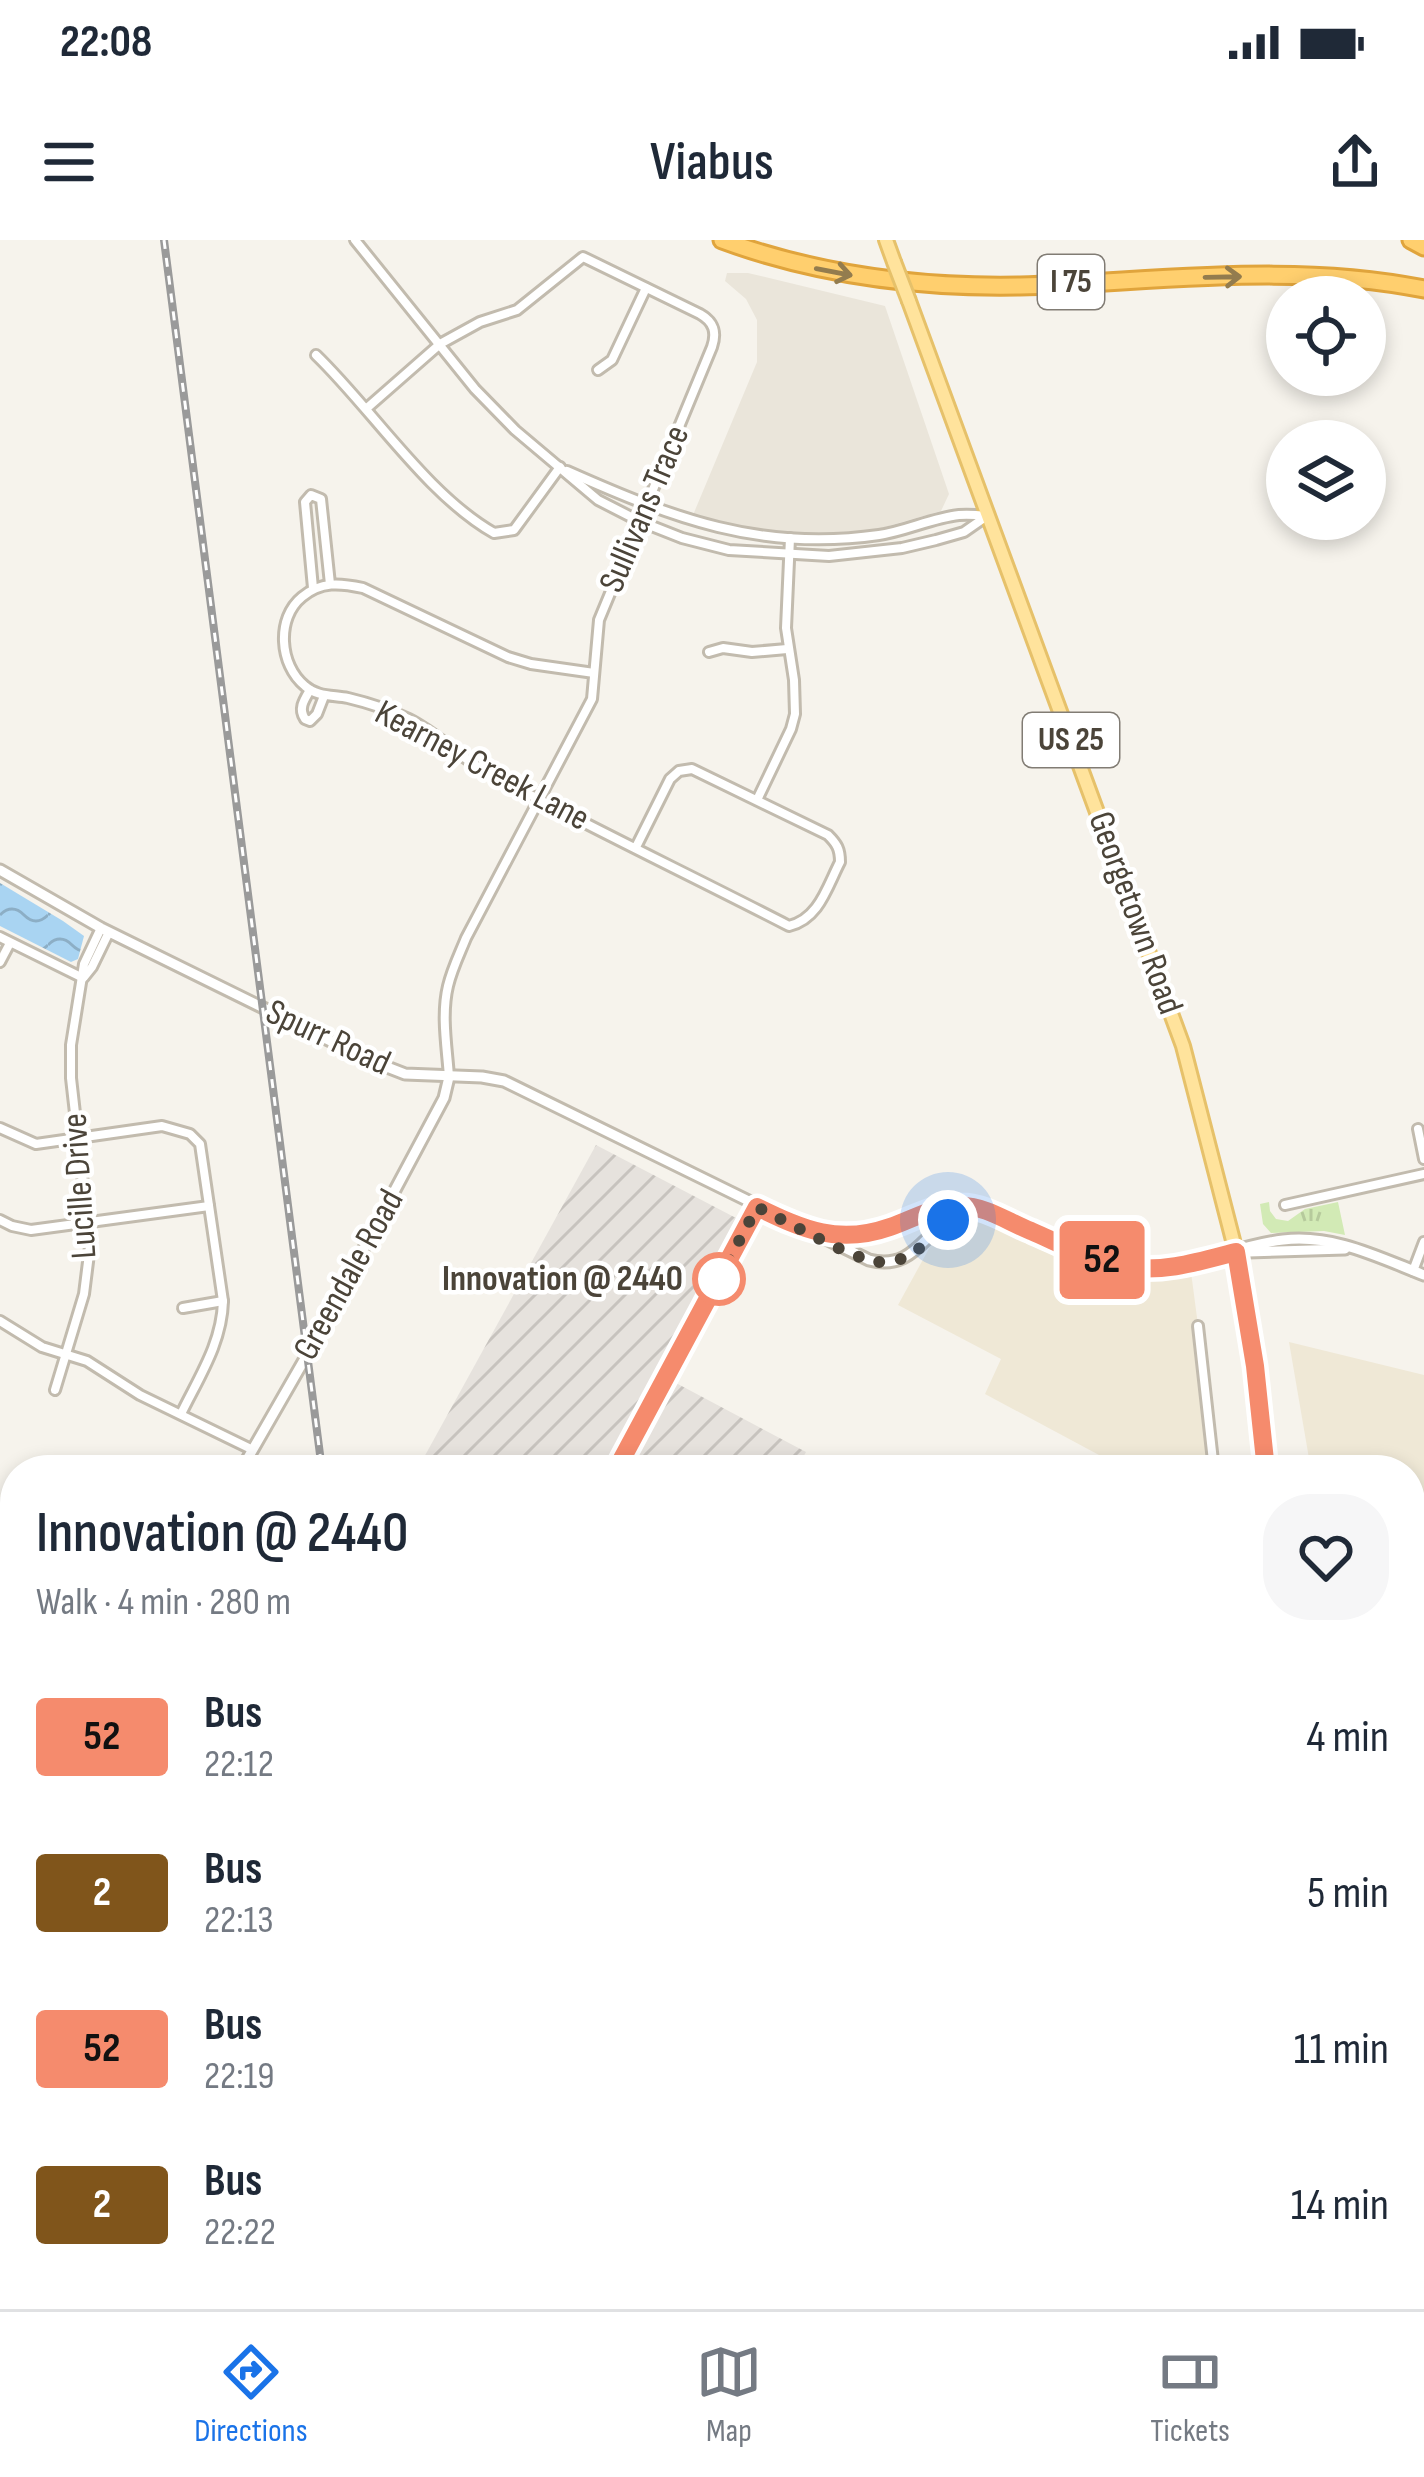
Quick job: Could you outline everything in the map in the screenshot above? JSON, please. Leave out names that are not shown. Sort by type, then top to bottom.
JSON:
[{"type":"highway","name":"I 75","points":[[722,240],[825,271],[923,284],[1018,286],[1289,274],[1341,276],[1424,289]]},
{"type":"highway","points":[[1411,240],[1424,247]]},
{"type":"main road","name":"Georgetown Road","points":[[886,240],[1183,1046],[1236,1252],[1264,1455]]},
{"type":"street","points":[[355,243],[371,256],[475,389],[515,430],[598,500],[639,521],[729,550],[829,556],[887,550],[964,532],[987,516]]},
{"type":"street","name":"Sullivans Trace","points":[[367,408],[440,344],[480,322],[518,310],[583,257],[709,319],[714,328],[715,338],[599,620],[592,699],[454,967],[446,1006],[449,1077]]},
{"type":"street","points":[[598,370],[612,359],[646,289]]},
{"type":"street","points":[[316,355],[419,469],[494,533],[514,530],[560,467]]},
{"type":"street","points":[[560,467],[687,520],[790,538],[884,534],[960,514],[987,516]]},
{"type":"street","points":[[330,584],[321,499],[311,495],[305,502],[313,589],[330,584],[363,588],[508,657],[595,673]]},
{"type":"street","points":[[884,534],[887,550]]},
{"type":"street","points":[[757,800],[795,714],[788,649],[790,538]]},
{"type":"street","name":"Kearney Creek Lane","points":[[313,589],[296,602],[284,627],[284,650],[292,671],[310,690],[408,718],[469,762],[789,926],[812,916],[840,862],[840,852],[828,835],[692,770],[679,771],[670,779],[636,847]]},
{"type":"street","points":[[709,652],[788,649]]},
{"type":"street","name":"Kearney Creek Lane","points":[[310,690],[302,706],[305,719],[317,715],[324,696]]},
{"type":"street","name":"Spurr Road","points":[[0,870],[105,930],[387,1068],[405,1074],[504,1081],[879,1262],[914,1253],[940,1226],[962,1215],[974,1212],[1013,1224]]},
{"type":"street","name":"Lucille Drive","points":[[55,1390],[88,1271],[90,1246],[70,1045],[84,964],[105,930]]},
{"type":"street","points":[[0,937],[82,979]]},
{"type":"street","points":[[0,962],[10,943]]},
{"type":"street","name":"Greendale Road","points":[[248,1455],[373,1235],[445,1098],[449,1077]]},
{"type":"street","points":[[0,1128],[36,1144],[162,1126],[190,1134],[200,1144],[223,1301],[218,1339],[181,1414]]},
{"type":"street","points":[[1418,1129],[1424,1159]]},
{"type":"street","points":[[1285,1205],[1424,1174]]},
{"type":"street","name":"Spurr Road","points":[[797,1226],[837,1236],[855,1235],[890,1228],[939,1208],[962,1206],[986,1210],[1126,1267],[1161,1268],[1236,1252],[1350,1248],[1419,1273]]},
{"type":"street","points":[[0,1220],[31,1230],[209,1207]]},
{"type":"street","points":[[624,1455],[757,1207]]},
{"type":"street","points":[[1419,1273],[1424,1242]]},
{"type":"street","points":[[183,1308],[223,1301]]},
{"type":"street","points":[[0,1321],[42,1347],[87,1361],[140,1395],[251,1449]]},
{"type":"street","points":[[1198,1326],[1212,1455]]},
{"type":"shaded area","points":[[727,273],[748,273],[885,306],[949,494],[941,511],[871,531],[799,533],[748,529],[693,515],[757,362],[757,320],[746,299],[725,281]]},
{"type":"shaded area","points":[[596,1145],[736,1218],[613,1455],[425,1455]]},
{"type":"shaded area","points":[[965,1218],[997,1219],[1082,1261],[1119,1272],[1155,1276],[1191,1272],[1215,1455],[1099,1455],[985,1394],[1001,1359],[898,1305],[937,1234]]},
{"type":"shaded area","points":[[1289,1342],[1424,1375],[1424,1455],[1308,1455]]},
{"type":"shaded area","points":[[676,1383],[806,1452],[804,1455],[637,1455]]},
{"type":"green space","points":[[1269,1202],[1276,1219],[1288,1221],[1305,1209],[1338,1202],[1345,1235],[1271,1233],[1263,1224],[1260,1204]]},
{"type":"water","points":[[0,883],[84,936],[78,959],[71,962],[0,926]]},
{"type":"railway","points":[[164,240],[320,1455]]},
{"type":"bus line","name":"52","points":[[624,1455],[757,1207],[797,1226],[837,1236],[890,1228],[939,1208],[962,1206],[986,1210],[1126,1267],[1191,1264],[1236,1252],[1265,1455]]},
{"type":"place","name":"Innovation @ 2440","points":[[719,1279]]},
{"type":"route","points":[[719,1279],[757,1207],[879,1262],[914,1253],[948,1220]]}]
